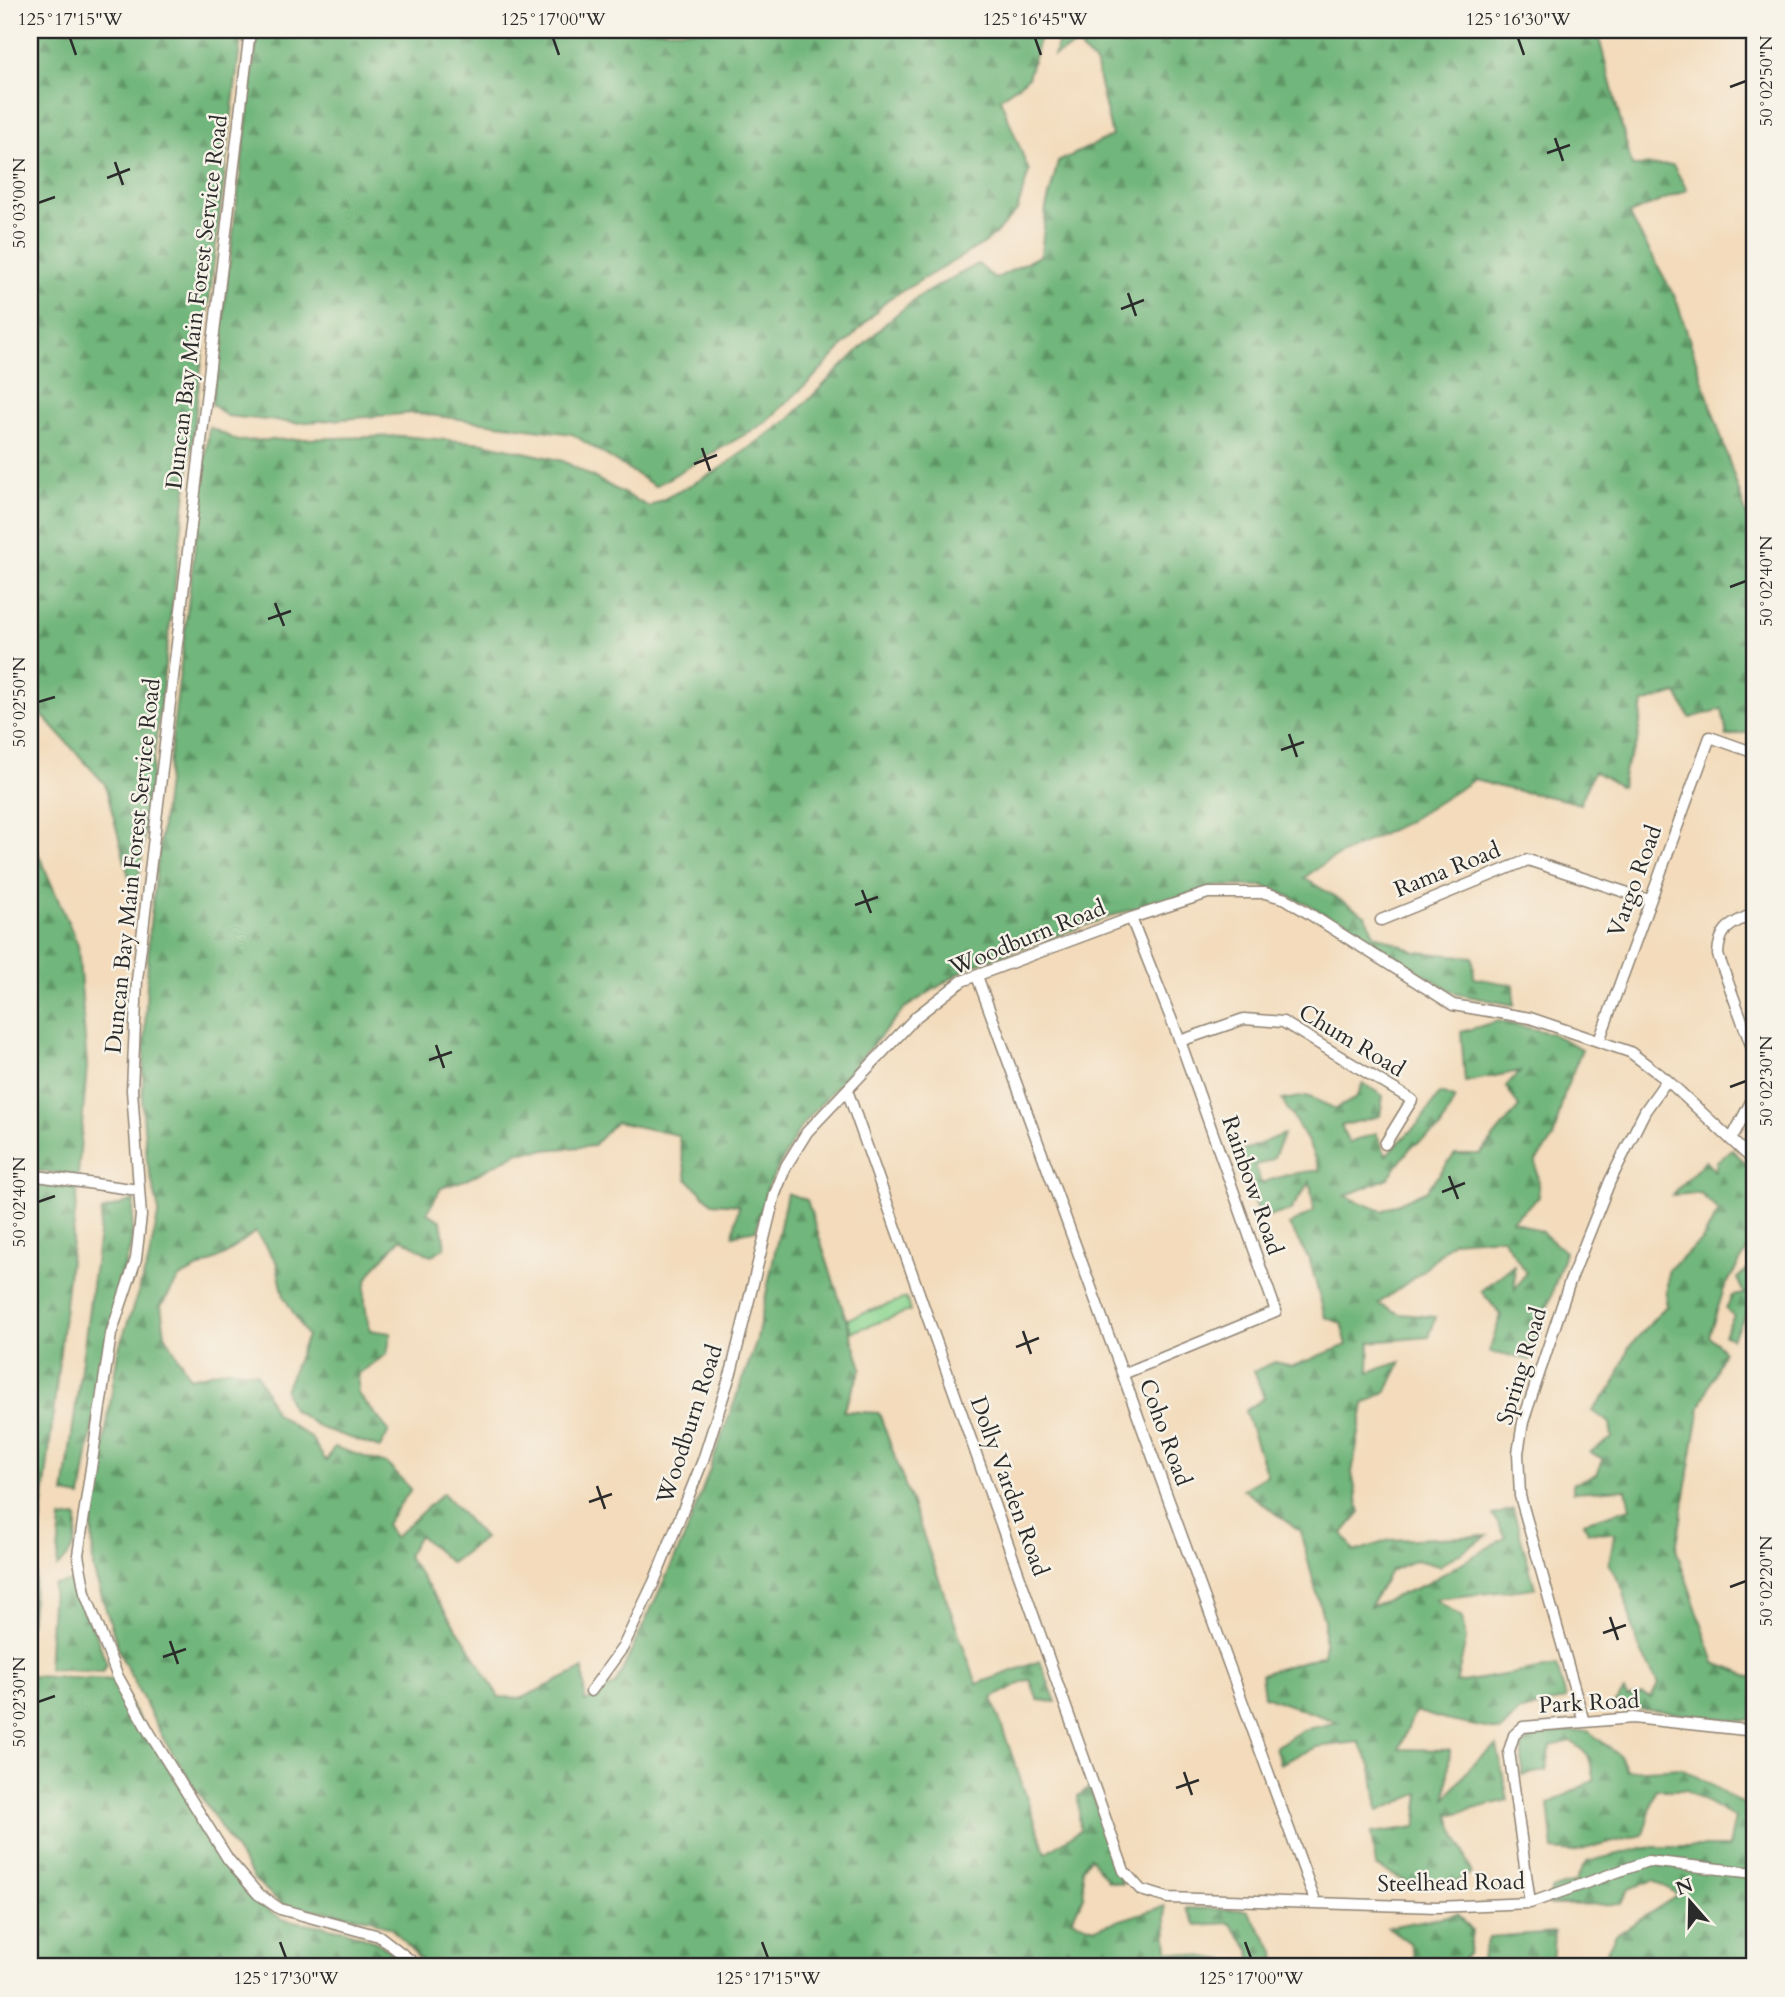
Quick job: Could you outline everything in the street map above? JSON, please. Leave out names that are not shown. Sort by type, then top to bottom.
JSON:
[{"type":"street","name":"Duncan Bay Main Forest Service Road","points":[[250,30],[137,980],[132,1090],[141,1216],[136,1259],[111,1335],[78,1555],[85,1593],[117,1675],[228,1859],[258,1894],[280,1909],[379,1936],[419,1967]]},
{"type":"street","name":"Vargo Road","points":[[1599,1041],[1710,737],[1755,753]]},
{"type":"street","name":"Rama Road","points":[[1381,920],[1528,860],[1649,900]]},
{"type":"street","name":"Woodburn Road","points":[[591,1690],[623,1647],[654,1582],[703,1460],[732,1369],[775,1194],[786,1166],[807,1132],[917,1016],[962,981],[1130,918],[1208,893],[1265,893],[1286,899],[1453,1005],[1530,1018],[1630,1052],[1667,1080],[1755,1163]]},
{"type":"street","points":[[1755,913],[1730,925],[1718,938],[1718,955],[1755,1056]]},
{"type":"street","name":"Rainbow Road","points":[[1122,1374],[1276,1311],[1180,1041],[1130,918]]},
{"type":"street","name":"Coho Road","points":[[977,976],[1316,1903]]},
{"type":"street","name":"Chum Road","points":[[1180,1041],[1244,1019],[1264,1018],[1283,1022],[1412,1100],[1385,1144]]},
{"type":"street","name":"Spring Road","points":[[1584,1722],[1520,1496],[1518,1454],[1523,1422],[1569,1284],[1610,1181],[1644,1111],[1667,1080]]},
{"type":"street","name":"Dolly Varden Road","points":[[847,1090],[1124,1871],[1141,1890]]},
{"type":"street","points":[[1731,1140],[1755,1094]]},
{"type":"street","points":[[30,1174],[138,1190]]},
{"type":"street","name":"Park Road","points":[[1530,1903],[1509,1751],[1514,1735],[1523,1727],[1633,1718],[1755,1731]]},
{"type":"street","name":"Steelhead Road","points":[[1141,1890],[1168,1898],[1437,1907],[1530,1903],[1648,1861],[1755,1874]]},
{"type":"green space","points":[[30,30],[242,30],[136,904],[105,784],[30,702]]},
{"type":"green space","points":[[258,30],[1042,30],[1028,78],[1000,98],[1029,171],[1017,211],[988,241],[887,300],[812,379],[765,423],[655,486],[572,434],[414,413],[296,423],[227,416],[212,404]]},
{"type":"green space","points":[[1060,30],[1597,30],[1632,166],[1673,165],[1687,190],[1629,214],[1676,299],[1755,541],[1755,731],[1727,736],[1722,709],[1690,718],[1677,693],[1643,703],[1637,743],[1625,768],[1621,787],[1594,771],[1580,804],[1475,779],[1407,822],[1326,862],[1304,878],[1365,915],[1374,934],[1416,952],[1473,957],[1474,978],[1514,985],[1514,1005],[1457,994],[1306,903],[1264,886],[1218,886],[1123,912],[969,967],[905,1008],[801,1126],[767,1188],[756,1230],[733,1235],[739,1205],[712,1203],[687,1179],[678,1135],[616,1122],[593,1146],[519,1152],[468,1179],[441,1188],[427,1213],[441,1221],[445,1247],[431,1256],[401,1238],[373,1270],[365,1288],[370,1330],[391,1333],[387,1354],[358,1374],[358,1394],[389,1431],[380,1448],[321,1428],[292,1409],[285,1390],[307,1336],[284,1297],[276,1261],[255,1232],[225,1255],[179,1278],[161,1306],[165,1334],[190,1378],[227,1369],[257,1373],[275,1413],[311,1438],[326,1461],[334,1447],[387,1464],[411,1489],[386,1524],[394,1538],[443,1493],[484,1538],[451,1563],[419,1535],[407,1556],[466,1642],[499,1697],[522,1698],[583,1669],[585,1702],[616,1684],[686,1534],[756,1343],[787,1193],[807,1200],[862,1368],[843,1411],[879,1413],[977,1684],[1040,1661],[1056,1702],[1038,1700],[1030,1679],[992,1698],[1046,1853],[1080,1830],[1078,1796],[1090,1787],[1122,1884],[1108,1881],[1090,1857],[1082,1869],[1084,1896],[1071,1920],[1095,1928],[1165,1906],[1168,1951],[1225,1960],[1226,1967],[428,1967],[392,1929],[371,1919],[282,1904],[255,1880],[164,1740],[121,1656],[93,1569],[92,1524],[118,1351],[148,1263],[159,1211],[147,1161],[142,1103],[149,933],[209,427],[238,441],[401,436],[484,443],[563,461],[649,507],[715,472],[787,421],[888,321],[921,295],[978,264],[995,279],[1041,255],[1046,208],[1058,162],[1112,136],[1095,62],[1076,45],[1054,56]]},
{"type":"green space","points":[[30,835],[78,945],[87,1066],[78,1175],[30,1170]]},
{"type":"green space","points":[[1498,1021],[1550,1033],[1582,1049],[1565,1091],[1553,1139],[1536,1161],[1539,1197],[1512,1220],[1542,1232],[1565,1252],[1531,1360],[1489,1352],[1501,1315],[1481,1291],[1514,1265],[1515,1290],[1526,1272],[1502,1237],[1453,1241],[1423,1271],[1378,1304],[1400,1314],[1436,1317],[1429,1337],[1370,1342],[1369,1372],[1401,1362],[1387,1391],[1364,1404],[1352,1473],[1360,1513],[1343,1533],[1354,1552],[1390,1540],[1487,1536],[1439,1566],[1416,1560],[1390,1571],[1370,1607],[1426,1584],[1506,1537],[1493,1515],[1513,1509],[1535,1588],[1435,1599],[1462,1617],[1466,1640],[1456,1683],[1557,1666],[1566,1699],[1519,1712],[1501,1731],[1415,1711],[1399,1749],[1450,1750],[1446,1798],[1475,1761],[1497,1746],[1508,1800],[1449,1815],[1471,1873],[1458,1881],[1416,1887],[1376,1866],[1371,1833],[1416,1827],[1420,1793],[1378,1811],[1372,1767],[1359,1742],[1316,1747],[1280,1764],[1275,1747],[1303,1730],[1338,1722],[1264,1696],[1261,1674],[1324,1655],[1324,1621],[1300,1531],[1243,1489],[1267,1475],[1245,1411],[1264,1398],[1254,1371],[1275,1362],[1293,1366],[1347,1345],[1341,1323],[1325,1317],[1310,1261],[1289,1225],[1314,1211],[1310,1182],[1290,1211],[1260,1218],[1240,1152],[1284,1134],[1273,1159],[1255,1166],[1261,1183],[1290,1174],[1320,1170],[1307,1140],[1282,1100],[1307,1096],[1336,1109],[1356,1098],[1363,1083],[1383,1096],[1380,1116],[1341,1126],[1349,1143],[1376,1133],[1386,1155],[1419,1123],[1440,1093],[1455,1098],[1440,1129],[1411,1147],[1388,1178],[1345,1196],[1382,1211],[1427,1190],[1455,1154],[1480,1154],[1519,1107],[1506,1086],[1520,1071],[1465,1082],[1461,1032]]},
{"type":"green space","points":[[1732,1150],[1755,1171],[1755,1245],[1751,1243],[1724,1289],[1709,1336],[1724,1351],[1700,1407],[1676,1549],[1715,1663],[1755,1678],[1753,1718],[1743,1721],[1613,1706],[1624,1691],[1627,1697],[1642,1694],[1651,1698],[1658,1684],[1637,1644],[1623,1589],[1609,1563],[1615,1533],[1588,1532],[1584,1522],[1630,1508],[1626,1489],[1573,1492],[1573,1483],[1597,1475],[1603,1459],[1590,1452],[1612,1438],[1610,1423],[1592,1411],[1613,1387],[1629,1347],[1666,1306],[1668,1270],[1702,1240],[1719,1211],[1700,1193],[1672,1195],[1705,1161],[1715,1171],[1717,1161]]},
{"type":"green space","points":[[30,1183],[78,1187],[30,1625]]},
{"type":"green space","points":[[134,1200],[131,1244],[107,1337],[81,1497],[64,1494],[102,1211]]},
{"type":"green space","points":[[1748,1269],[1755,1272],[1755,1299],[1732,1338],[1724,1335],[1734,1316],[1726,1309],[1732,1296],[1744,1294],[1737,1278]]},
{"type":"green space","points":[[906,1298],[910,1311],[852,1332],[847,1319]]},
{"type":"green space","points":[[77,1517],[74,1545],[57,1567],[61,1519]]},
{"type":"green space","points":[[75,1581],[107,1664],[103,1672],[48,1669],[53,1585]]},
{"type":"green space","points":[[30,1676],[115,1680],[246,1895],[282,1919],[345,1930],[376,1942],[415,1967],[30,1967]]},
{"type":"green space","points":[[1588,1731],[1620,1756],[1627,1771],[1682,1768],[1755,1811],[1755,1967],[1597,1967],[1616,1935],[1678,1895],[1654,1880],[1629,1889],[1622,1904],[1549,1905],[1551,1890],[1575,1882],[1586,1862],[1646,1847],[1729,1847],[1735,1818],[1686,1790],[1656,1790],[1643,1835],[1573,1852],[1553,1850],[1548,1804],[1595,1780],[1588,1755],[1571,1741],[1551,1746],[1546,1771],[1522,1775],[1522,1747],[1533,1734]]},
{"type":"green space","points":[[1186,1908],[1247,1910],[1275,1951],[1276,1967],[1252,1967],[1250,1950],[1230,1923],[1196,1925]]},
{"type":"green space","points":[[1458,1914],[1472,1931],[1469,1952],[1456,1967],[1417,1967],[1410,1943],[1388,1927]]},
{"type":"green space","points":[[1554,1932],[1552,1966],[1579,1967],[1479,1967],[1489,1937]]}]
